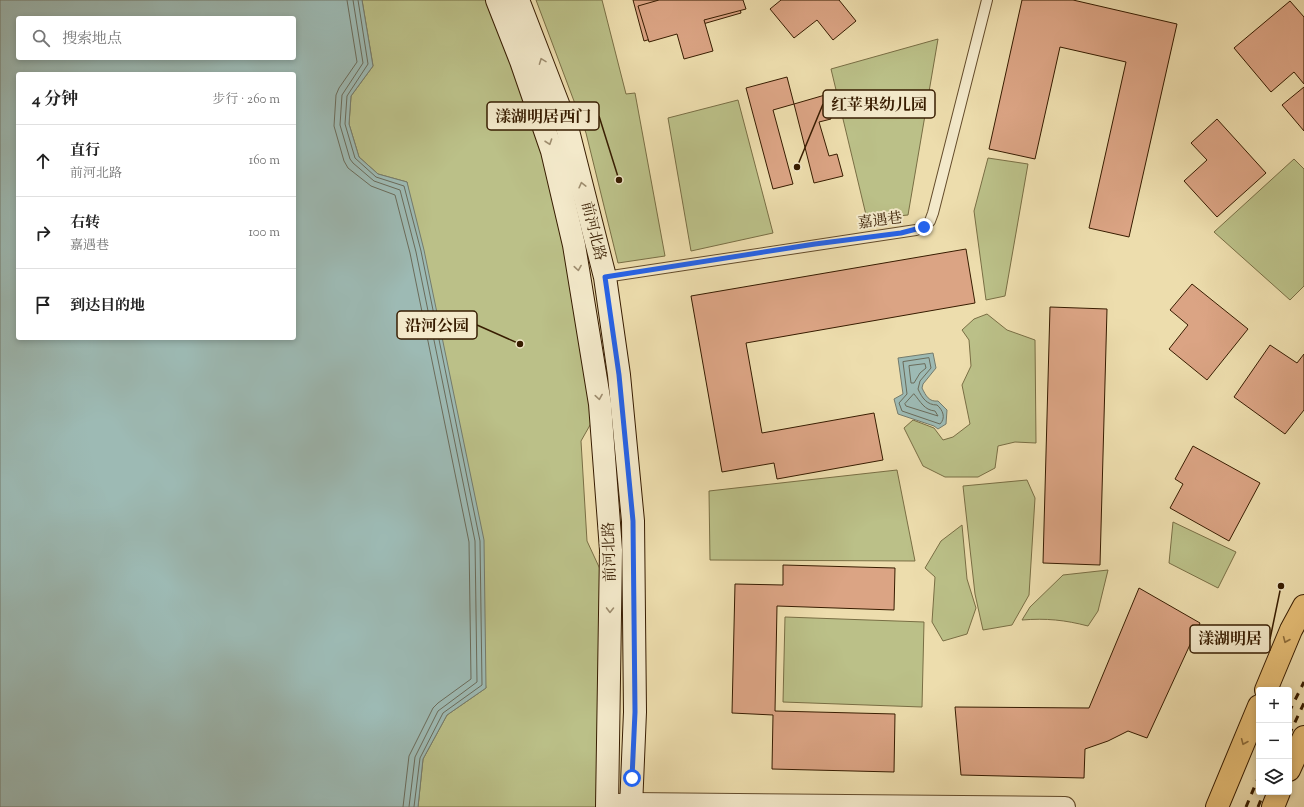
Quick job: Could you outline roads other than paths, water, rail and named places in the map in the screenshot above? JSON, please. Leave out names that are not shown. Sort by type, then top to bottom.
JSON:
[{"type":"main road","name":"前河北路","points":[[497,0],[521,61],[552,151],[574,245],[600,404],[611,550],[607,806]]},
{"type":"main road","name":"前河北路","points":[[518,0],[567,127],[605,277],[619,375],[633,521],[635,712],[631,805]]},
{"type":"main road","points":[[1267,687],[1291,630],[1304,606]]},
{"type":"main road","points":[[1217,807],[1256,713]]},
{"type":"main road","points":[[1292,763],[1304,737]]},
{"type":"main road","points":[[1273,807],[1278,795]]},
{"type":"street","points":[[607,806],[1065,807]]},
{"type":"lane","name":"嘉遇巷","points":[[605,277],[815,244],[901,233],[924,227],[930,221],[933,213],[987,0]]},
{"type":"water","points":[[0,0],[362,0],[373,66],[351,96],[349,124],[359,157],[378,174],[407,182],[424,250],[484,540],[486,688],[447,715],[423,759],[418,807],[0,807]]},
{"type":"water","points":[[933,353],[936,368],[923,384],[922,388],[928,398],[932,401],[938,401],[947,410],[946,424],[938,429],[934,426],[898,414],[894,399],[903,394],[898,358]]},
{"type":"railway","points":[[1292,706],[1304,682]]},
{"type":"railway","points":[[1292,729],[1304,703]]},
{"type":"railway","points":[[1246,807],[1256,783]]},
{"type":"railway","points":[[1258,807],[1263,795]]},
{"type":"place","name":"红苹果幼儿园","points":[[797,167]]},
{"type":"place","name":"漾湖明居西门","points":[[619,180]]},
{"type":"place","name":"沿河公园","points":[[520,344]]},
{"type":"place","name":"漾湖明居","points":[[1281,586]]}]
